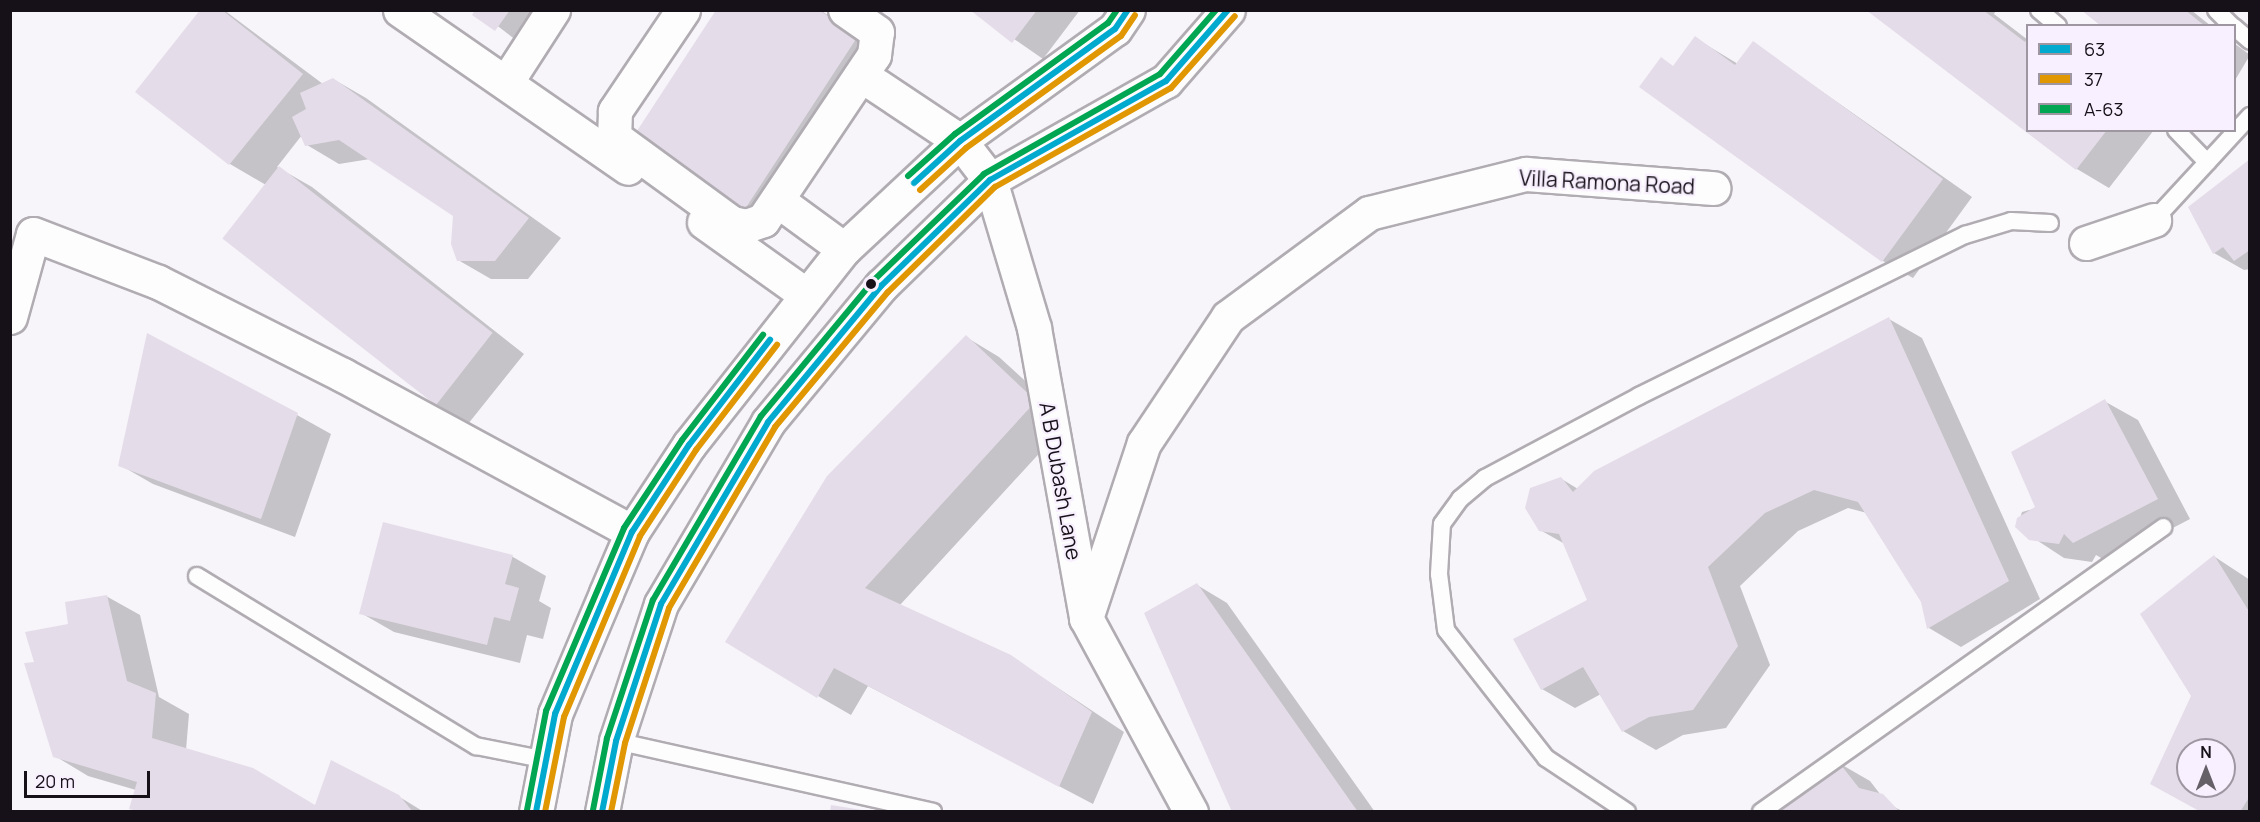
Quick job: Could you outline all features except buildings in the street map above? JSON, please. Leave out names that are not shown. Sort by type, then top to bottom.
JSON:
[{"type":"street","points":[[399,10],[507,81],[805,294]]},
{"type":"street","points":[[507,81],[553,10]]},
{"type":"street","points":[[682,10],[615,111],[614,136],[732,223],[754,225],[777,200],[874,55],[877,32],[845,10]]},
{"type":"street","points":[[536,812],[555,714],[632,532],[689,445],[805,294],[844,249],[960,141],[1115,29],[1128,10]]},
{"type":"street","points":[[602,812],[616,741],[661,604],[768,422],[881,286],[990,180],[1166,81],[1228,10]]},
{"type":"street","name":"A B Dubash Lane","points":[[861,75],[960,141],[990,180],[1034,328],[1086,618],[1191,812]]},
{"type":"street","name":"Villa Ramona Road","points":[[1086,618],[1144,443],[1228,317],[1369,213],[1526,174],[1713,188]]},
{"type":"street","points":[[777,200],[844,249]]},
{"type":"street","points":[[2086,243],[2154,220]]},
{"type":"street","points":[[10,317],[22,229],[189,298],[632,532]]},
{"type":"lane","points":[[2039,10],[2056,24]]},
{"type":"lane","points":[[2216,10],[2232,24]]},
{"type":"lane","points":[[2236,28],[2250,41]]},
{"type":"lane","points":[[2236,131],[2250,116]]},
{"type":"lane","points":[[2178,132],[2207,162]]},
{"type":"lane","points":[[2154,220],[2235,132]]},
{"type":"lane","points":[[1627,812],[1546,759],[1446,630],[1439,574],[1442,524],[1460,499],[1485,478],[1639,396],[1965,235],[2011,221],[2050,223]]},
{"type":"lane","points":[[1761,812],[2163,527]]},
{"type":"lane","points":[[197,576],[476,746],[547,760]]},
{"type":"lane","points":[[616,741],[933,812]]},
{"type":"transit line","name":"A-63","points":[[908,176],[955,134],[1108,23],[1117,10]]},
{"type":"transit line","name":"63","points":[[914,183],[960,141],[1115,29],[1128,10]]},
{"type":"transit line","name":"A-63","points":[[593,810],[607,738],[653,600],[761,416],[874,280],[984,174],[1160,74],[1216,10]]},
{"type":"transit line","name":"63","points":[[602,812],[616,741],[661,604],[768,422],[881,286],[990,180],[1166,81],[1228,10]]},
{"type":"transit line","name":"37","points":[[920,190],[966,148],[1121,36],[1135,15]]},
{"type":"transit line","name":"37","points":[[611,812],[625,743],[669,608],[775,427],[888,292],[995,187],[1171,88],[1235,16]]},
{"type":"transit line","name":"A-63","points":[[527,810],[546,711],[624,528],[682,440],[763,335]]},
{"type":"transit line","name":"63","points":[[536,812],[555,714],[632,532],[689,445],[770,340]]},
{"type":"transit line","name":"37","points":[[545,812],[564,717],[640,536],[696,450],[777,345]]}]
